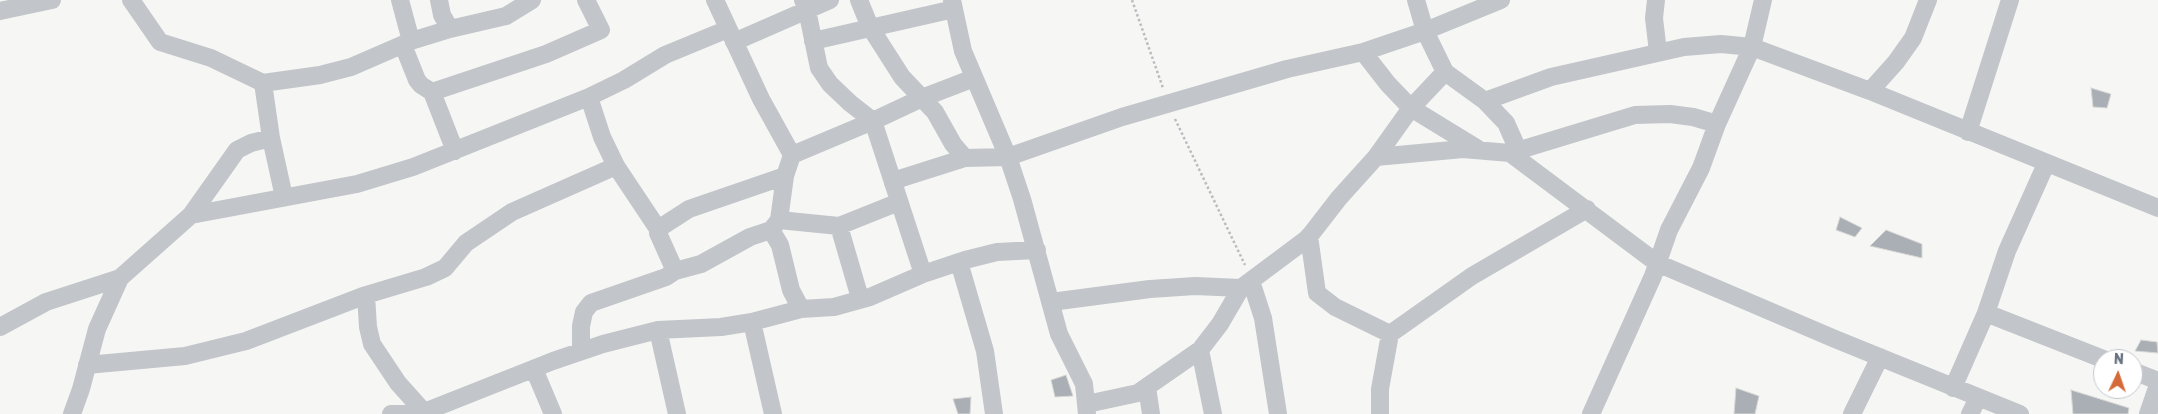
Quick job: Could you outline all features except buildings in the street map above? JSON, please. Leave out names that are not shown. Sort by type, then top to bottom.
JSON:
[{"type":"street","points":[[0,10],[52,0]]},
{"type":"street","points":[[132,0],[160,42],[211,58],[264,83],[320,75],[351,67],[407,43],[450,29],[506,16],[532,0]]},
{"type":"street","points":[[400,0],[407,43],[417,80],[432,92],[455,151]]},
{"type":"street","points":[[439,0],[442,15],[450,29]]},
{"type":"street","points":[[432,92],[546,54],[601,30],[586,0]]},
{"type":"street","points":[[716,0],[731,36],[792,155],[785,176],[775,225],[791,290],[801,309]]},
{"type":"street","points":[[191,215],[357,184],[412,167],[588,98],[624,80],[665,54],[731,36],[805,5],[830,0]]},
{"type":"street","points":[[860,0],[870,27],[902,77],[935,112],[953,144],[965,158]]},
{"type":"street","points":[[1416,0],[1425,31],[1445,72],[1485,101],[1506,123],[1514,152],[1657,263],[1953,388],[2020,414]]},
{"type":"street","points":[[893,183],[902,178],[965,158],[1008,157],[1049,141],[1167,104],[1287,69],[1363,52],[1425,31],[1501,0]]},
{"type":"street","points":[[1656,0],[1654,18],[1658,52]]},
{"type":"street","points":[[1591,414],[1657,263],[1669,230],[1701,168],[1717,124],[1752,47],[1763,0]]},
{"type":"street","points":[[1870,91],[1896,62],[1913,38],[1928,0]]},
{"type":"street","points":[[1968,132],[2010,0]]},
{"type":"street","points":[[813,41],[848,34],[953,4],[963,52],[1008,157],[1037,250],[1059,334],[1084,384],[1087,409],[1138,393],[1200,350],[1220,324],[1246,284],[1309,236],[1339,198],[1376,158],[1411,108],[1445,72]]},
{"type":"street","points":[[805,5],[819,68],[830,84],[873,121],[923,274]]},
{"type":"street","points":[[1485,101],[1551,77],[1684,46],[1721,44],[1752,47],[1870,91],[2158,208]]},
{"type":"street","points":[[1363,52],[1388,84],[1411,108],[1479,150]]},
{"type":"street","points":[[792,155],[922,98],[974,78]]},
{"type":"street","points":[[264,83],[271,138],[284,197]]},
{"type":"street","points":[[588,98],[602,137],[616,166],[658,229],[658,233],[675,271]]},
{"type":"street","points":[[1376,158],[1463,149],[1514,152],[1635,115],[1670,114],[1717,124]]},
{"type":"street","points":[[0,327],[46,302],[120,278],[139,264],[191,215],[237,150],[251,143],[271,138]]},
{"type":"street","points":[[1953,388],[1986,314],[2007,251],[2046,164]]},
{"type":"street","points":[[87,365],[185,356],[246,341],[366,295],[432,274],[445,268],[466,243],[512,212],[616,166]]},
{"type":"street","points":[[658,229],[689,209],[785,176]]},
{"type":"street","points":[[581,352],[581,326],[584,312],[591,304],[666,277],[675,271],[701,264],[775,225],[839,226],[899,202]]},
{"type":"street","points":[[1380,414],[1380,389],[1390,334],[1472,276],[1587,209]]},
{"type":"street","points":[[839,226],[860,298]]},
{"type":"street","points":[[1309,236],[1317,293],[1334,307],[1390,334]]},
{"type":"street","points":[[391,414],[424,412],[581,352],[658,330],[721,327],[752,322],[801,309],[834,307],[860,298],[870,297],[923,274],[959,262],[997,252],[1037,250]]},
{"type":"street","points":[[959,262],[985,351],[994,414]]},
{"type":"street","points":[[72,414],[81,390],[97,329],[120,278]]},
{"type":"street","points":[[1051,302],[1150,289],[1246,284]]},
{"type":"street","points":[[1246,284],[1263,318],[1278,414]]},
{"type":"street","points":[[366,295],[368,327],[372,344],[398,383],[424,412]]},
{"type":"street","points":[[1986,314],[2093,355]]},
{"type":"street","points":[[752,322],[773,414]]},
{"type":"street","points":[[658,330],[677,414]]},
{"type":"street","points":[[1200,350],[1213,414]]},
{"type":"street","points":[[1852,414],[1880,357]]},
{"type":"street","points":[[534,369],[553,414]]},
{"type":"street","points":[[2143,375],[2158,381]]},
{"type":"street","points":[[2149,414],[2158,385]]},
{"type":"street","points":[[1147,387],[1151,414]]},
{"type":"street","points":[[1970,414],[1978,398]]},
{"type":"path","points":[[1132,0],[1163,86],[1167,104],[1239,251],[1246,284]]}]
